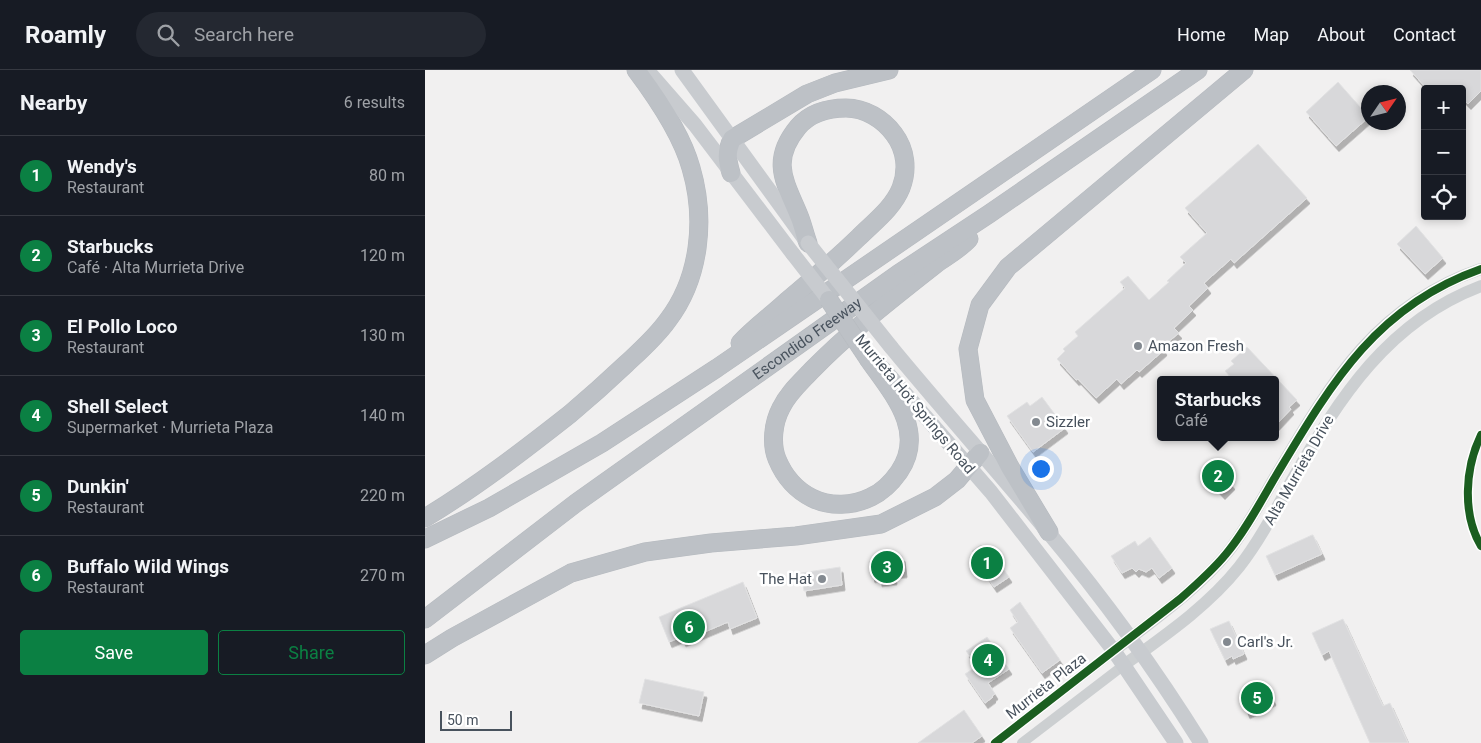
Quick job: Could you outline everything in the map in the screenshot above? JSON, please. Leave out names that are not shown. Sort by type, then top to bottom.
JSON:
[{"type":"highway","points":[[425,518],[516,457],[589,398],[650,342],[669,320],[685,292],[695,260],[699,231],[698,200],[691,167],[679,138],[636,70]]},
{"type":"highway","points":[[731,173],[727,158],[728,148],[732,139],[807,94],[835,83],[889,70]]},
{"type":"highway","name":"Escondido Freeway","points":[[425,539],[489,508],[602,443],[717,368],[1152,70]]},
{"type":"highway","name":"Escondido Freeway","points":[[425,619],[576,503],[898,274],[989,214],[1198,70]]},
{"type":"highway","points":[[1049,532],[1010,467],[975,400],[968,349],[981,305],[1008,267],[1244,70]]},
{"type":"highway","points":[[717,368],[754,328],[787,302],[881,216],[898,194],[902,186],[905,170],[903,150],[893,132],[871,114],[850,108],[830,109],[818,113],[800,124],[788,142],[782,164],[785,182],[801,218],[808,243]]},
{"type":"highway","points":[[829,300],[871,358],[898,402],[905,416],[909,436],[904,464],[887,487],[872,497],[839,504],[823,502],[802,492],[793,484],[780,465],[775,455],[774,431],[780,409],[791,392],[828,354],[883,306],[966,243],[989,214]]},
{"type":"highway","points":[[425,655],[452,638],[571,573],[645,552],[711,543],[795,536],[881,524],[935,497],[969,468],[980,452]]},
{"type":"main road","points":[[647,70],[695,125],[829,300]]},
{"type":"main road","name":"Murrieta Hot Springs Road","points":[[682,70],[808,243],[891,347],[1049,532],[1131,637],[1201,743]]},
{"type":"main road","name":"Murrieta Hot Springs Road","points":[[871,358],[991,492],[1114,651],[1176,743]]},
{"type":"street","name":"Alta Murrieta Drive","points":[[1114,651],[1195,586],[1227,554],[1326,393],[1357,353],[1383,327],[1410,306],[1443,285],[1481,269]]},
{"type":"street","name":"Alta Murrieta Drive","points":[[1124,665],[1213,594],[1239,566],[1262,533],[1338,404],[1368,366],[1419,319],[1454,298],[1481,286]]},
{"type":"street","points":[[1481,435],[1469,474],[1468,505],[1475,535],[1481,546]]},
{"type":"street","points":[[1469,474],[1481,476]]},
{"type":"street","name":"Murrieta Plaza","points":[[995,743],[1114,651]]},
{"type":"street","name":"Murrieta Plaza","points":[[1022,743],[1124,665]]},
{"type":"building","points":[[1410,70],[1481,70],[1481,91],[1468,104],[1466,102],[1466,85],[1423,85]]},
{"type":"building","points":[[1338,82],[1361,108],[1361,124],[1336,146],[1306,112]]},
{"type":"building","points":[[1258,144],[1307,198],[1234,263],[1231,259],[1204,283],[1208,288],[1189,306],[1193,310],[1174,328],[1179,333],[1162,347],[1164,350],[1139,372],[1137,370],[1121,384],[1117,379],[1096,398],[1057,359],[1065,351],[1063,349],[1078,336],[1075,332],[1125,288],[1120,282],[1128,276],[1149,300],[1169,282],[1167,281],[1186,263],[1180,257],[1207,233],[1185,208]]},
{"type":"building","points":[[1416,226],[1443,258],[1425,274],[1397,244]]},
{"type":"building","points":[[1247,347],[1274,376],[1229,376],[1225,371],[1234,364],[1231,361]]},
{"type":"building","points":[[1279,381],[1297,400],[1289,407],[1291,409],[1279,422]]},
{"type":"building","name":"Sizzler","points":[[1042,397],[1065,428],[1033,452],[1007,416],[1027,402],[1030,406]]},
{"type":"building","points":[[1212,462],[1232,484],[1222,494],[1202,472]]},
{"type":"building","points":[[1312,535],[1322,554],[1275,575],[1266,556]]},
{"type":"building","points":[[1150,537],[1172,568],[1159,578],[1152,568],[1146,572],[1139,569],[1136,572],[1132,568],[1122,573],[1111,556],[1135,541],[1138,546]]},
{"type":"building","points":[[981,545],[987,554],[991,551],[1009,577],[994,587],[982,569],[980,571],[970,557],[974,554],[972,551]]},
{"type":"building","points":[[902,556],[904,572],[893,573],[894,579],[879,581],[879,576],[872,577],[869,562]]},
{"type":"building","name":"The Hat","points":[[840,567],[842,585],[804,591],[801,573]]},
{"type":"building","points":[[743,582],[757,618],[730,629],[728,622],[683,641],[681,637],[669,642],[659,617]]},
{"type":"building","points":[[1020,602],[1060,660],[1042,673],[1010,628],[1018,622],[1010,610]]},
{"type":"building","points":[[1343,619],[1383,706],[1390,703],[1408,743],[1370,743],[1329,651],[1322,655],[1312,633]]},
{"type":"building","name":"Carl's Jr.","points":[[1229,621],[1244,654],[1233,659],[1232,656],[1225,660],[1210,629]]},
{"type":"building","points":[[987,637],[1009,669],[988,683],[995,694],[985,703],[965,674],[977,666],[966,651]]},
{"type":"building","points":[[645,679],[704,692],[699,716],[639,703]]},
{"type":"building","points":[[1266,685],[1273,700],[1247,713],[1240,696]]},
{"type":"building","points":[[964,710],[982,736],[972,743],[918,743]]},
{"type":"cycle path","points":[[995,743],[1180,599],[1210,572],[1240,535],[1317,409],[1360,352],[1385,326],[1412,304],[1444,285],[1481,269]]},
{"type":"cycle path","points":[[1481,435],[1472,462],[1468,491],[1468,506],[1471,520],[1481,546]]},
{"type":"place","name":"Amazon Fresh","points":[[1138,346]]},
{"type":"place","name":"Sizzler","points":[[1036,422]]},
{"type":"place","name":"Starbucks","points":[[1218,476]]},
{"type":"place","name":"Wendy's","points":[[987,563]]},
{"type":"place","name":"El Pollo Loco","points":[[887,567]]},
{"type":"place","name":"The Hat","points":[[822,579]]},
{"type":"place","name":"Buffalo Wild Wings","points":[[689,627]]},
{"type":"place","name":"Carl's Jr.","points":[[1227,642]]},
{"type":"place","name":"Shell Select","points":[[988,660]]},
{"type":"place","name":"Dunkin'","points":[[1257,698]]}]
